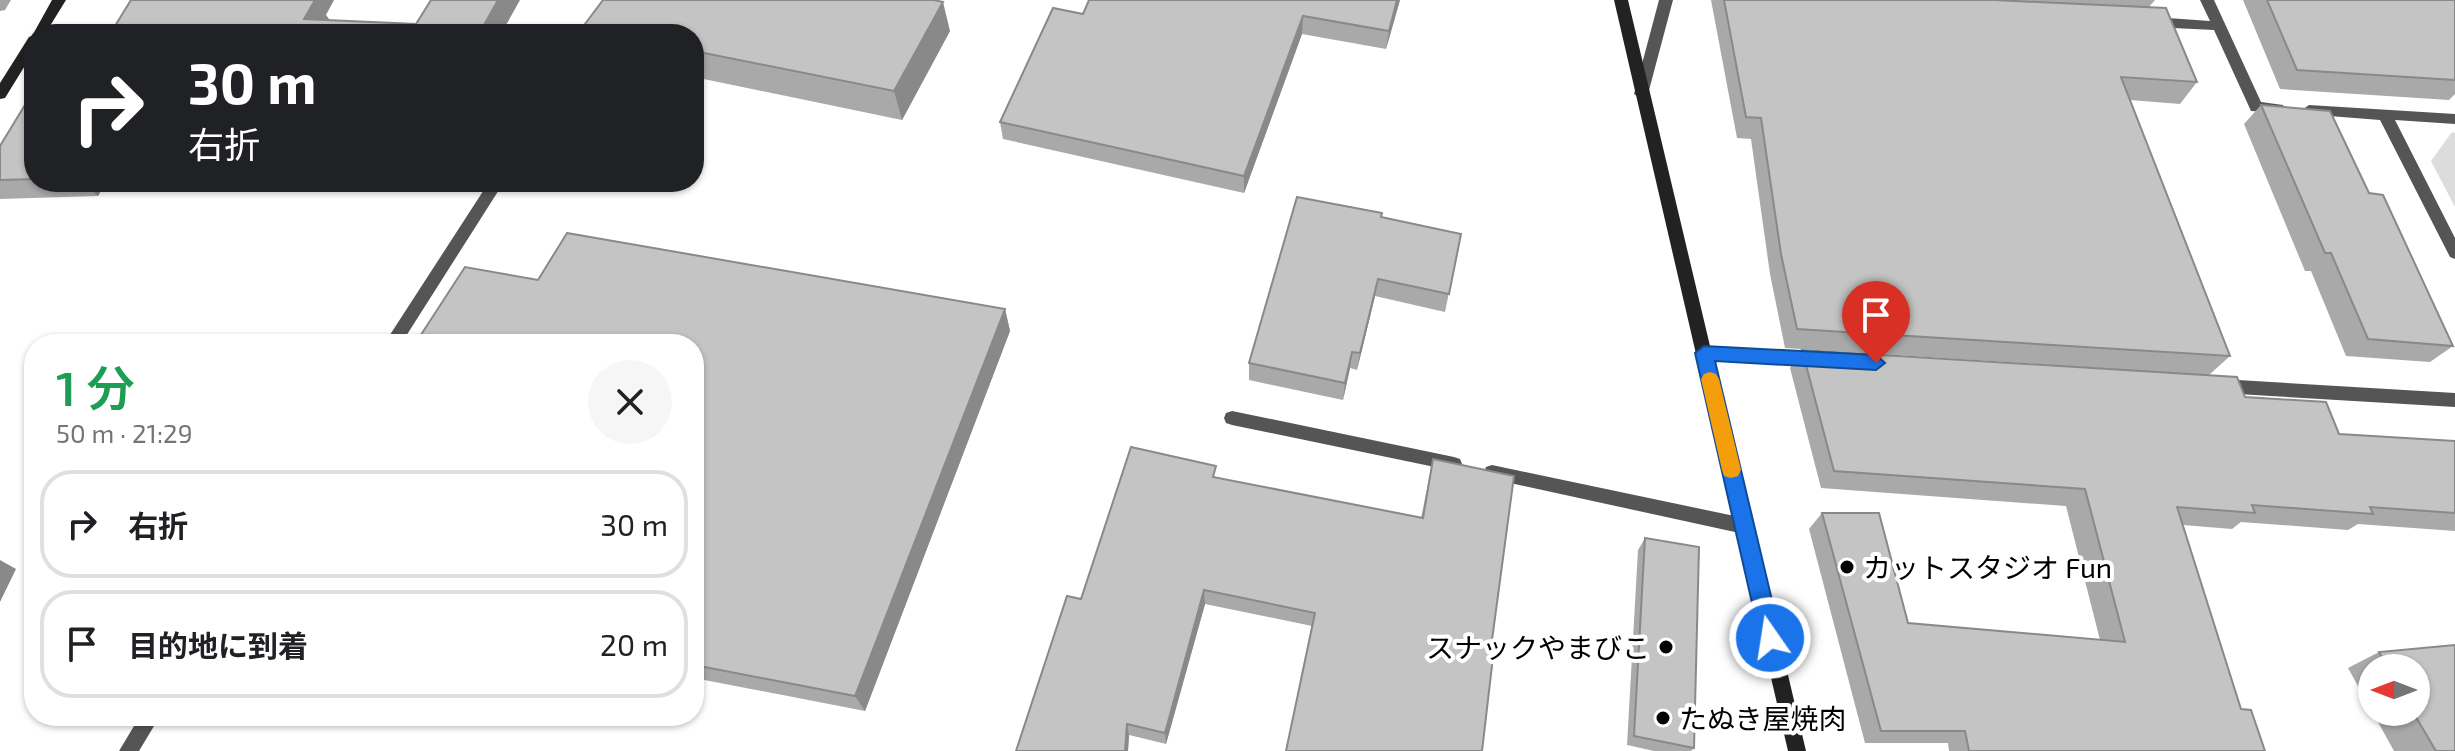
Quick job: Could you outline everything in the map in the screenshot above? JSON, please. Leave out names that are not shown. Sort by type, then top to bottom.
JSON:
[{"type":"street","points":[[44,24],[59,0]]},
{"type":"street","points":[[1621,0],[1797,751]]},
{"type":"street","points":[[1641,94],[1666,0]]},
{"type":"street","points":[[2207,0],[2256,107],[2455,119]]},
{"type":"street","points":[[2143,22],[2219,26]]},
{"type":"street","points":[[0,94],[24,56]]},
{"type":"street","points":[[2385,115],[2455,253]]},
{"type":"street","points":[[398,334],[491,192]]},
{"type":"street","points":[[1704,353],[1832,360]]},
{"type":"street","points":[[2196,384],[2455,400]]},
{"type":"street","points":[[1232,418],[1744,526]]},
{"type":"street","points":[[128,751],[144,726]]},
{"type":"shaded area","points":[[2452,132],[2455,133],[2455,207],[2431,161]]},
{"type":"building","points":[[131,0],[315,0],[304,19],[416,24],[116,24]]},
{"type":"building","points":[[431,0],[498,0],[485,24],[416,24]]},
{"type":"building","points":[[603,0],[943,2],[894,91],[704,53],[704,24],[585,24]]},
{"type":"building","points":[[1089,0],[1397,0],[1389,31],[1303,16],[1244,176],[1000,122],[1053,8],[1083,14]]},
{"type":"building","points":[[1724,0],[1993,0],[2166,8],[2197,82],[2121,77],[2230,356],[1797,329],[1781,254],[1761,118],[1746,117]]},
{"type":"building","points":[[2267,0],[2455,0],[2455,80],[2297,70]]},
{"type":"building","points":[[2261,105],[2330,111],[2369,193],[2383,195],[2453,346],[2368,339],[2331,253],[2325,253]]},
{"type":"building","points":[[24,106],[24,179],[0,180],[0,146]]},
{"type":"building","points":[[1297,197],[1382,213],[1381,217],[1461,234],[1449,294],[1378,279],[1360,353],[1352,352],[1345,383],[1249,363]]},
{"type":"building","points":[[567,233],[1005,309],[855,696],[704,667],[704,334],[421,334],[465,267],[538,280]]},
{"type":"building","points":[[1802,350],[2237,377],[2245,397],[2326,402],[2339,434],[2455,441],[2455,513],[2370,507],[2373,514],[2252,505],[2255,513],[2177,507],[2241,709],[2251,710],[2265,751],[1969,751],[1965,731],[1881,731],[1822,513],[1879,513],[1908,623],[2125,642],[2085,489],[1834,471]]},
{"type":"building","points":[[1131,447],[1216,466],[1213,477],[1423,518],[1433,459],[1514,476],[1492,640],[1495,640],[1482,751],[1286,751],[1315,613],[1204,590],[1165,733],[1127,724],[1125,751],[1016,751],[1067,596],[1081,599]]},
{"type":"building","points":[[1645,538],[1699,547],[1694,748],[1634,736]]},
{"type":"building","points":[[2455,645],[2455,751],[2436,751],[2421,726],[2430,726],[2430,654],[2379,652]]},
{"type":"waterway","points":[[0,6],[4,0]]},
{"type":"slow traffic","points":[[1710,379],[1731,470]]},
{"type":"place","name":"カットスタジオ Fun","points":[[1847,567]]},
{"type":"place","name":"スナックやまびこ","points":[[1666,647]]},
{"type":"place","name":"たぬき屋焼肉","points":[[1663,718]]},
{"type":"route","points":[[1770,638],[1704,353],[1876,363]]}]
